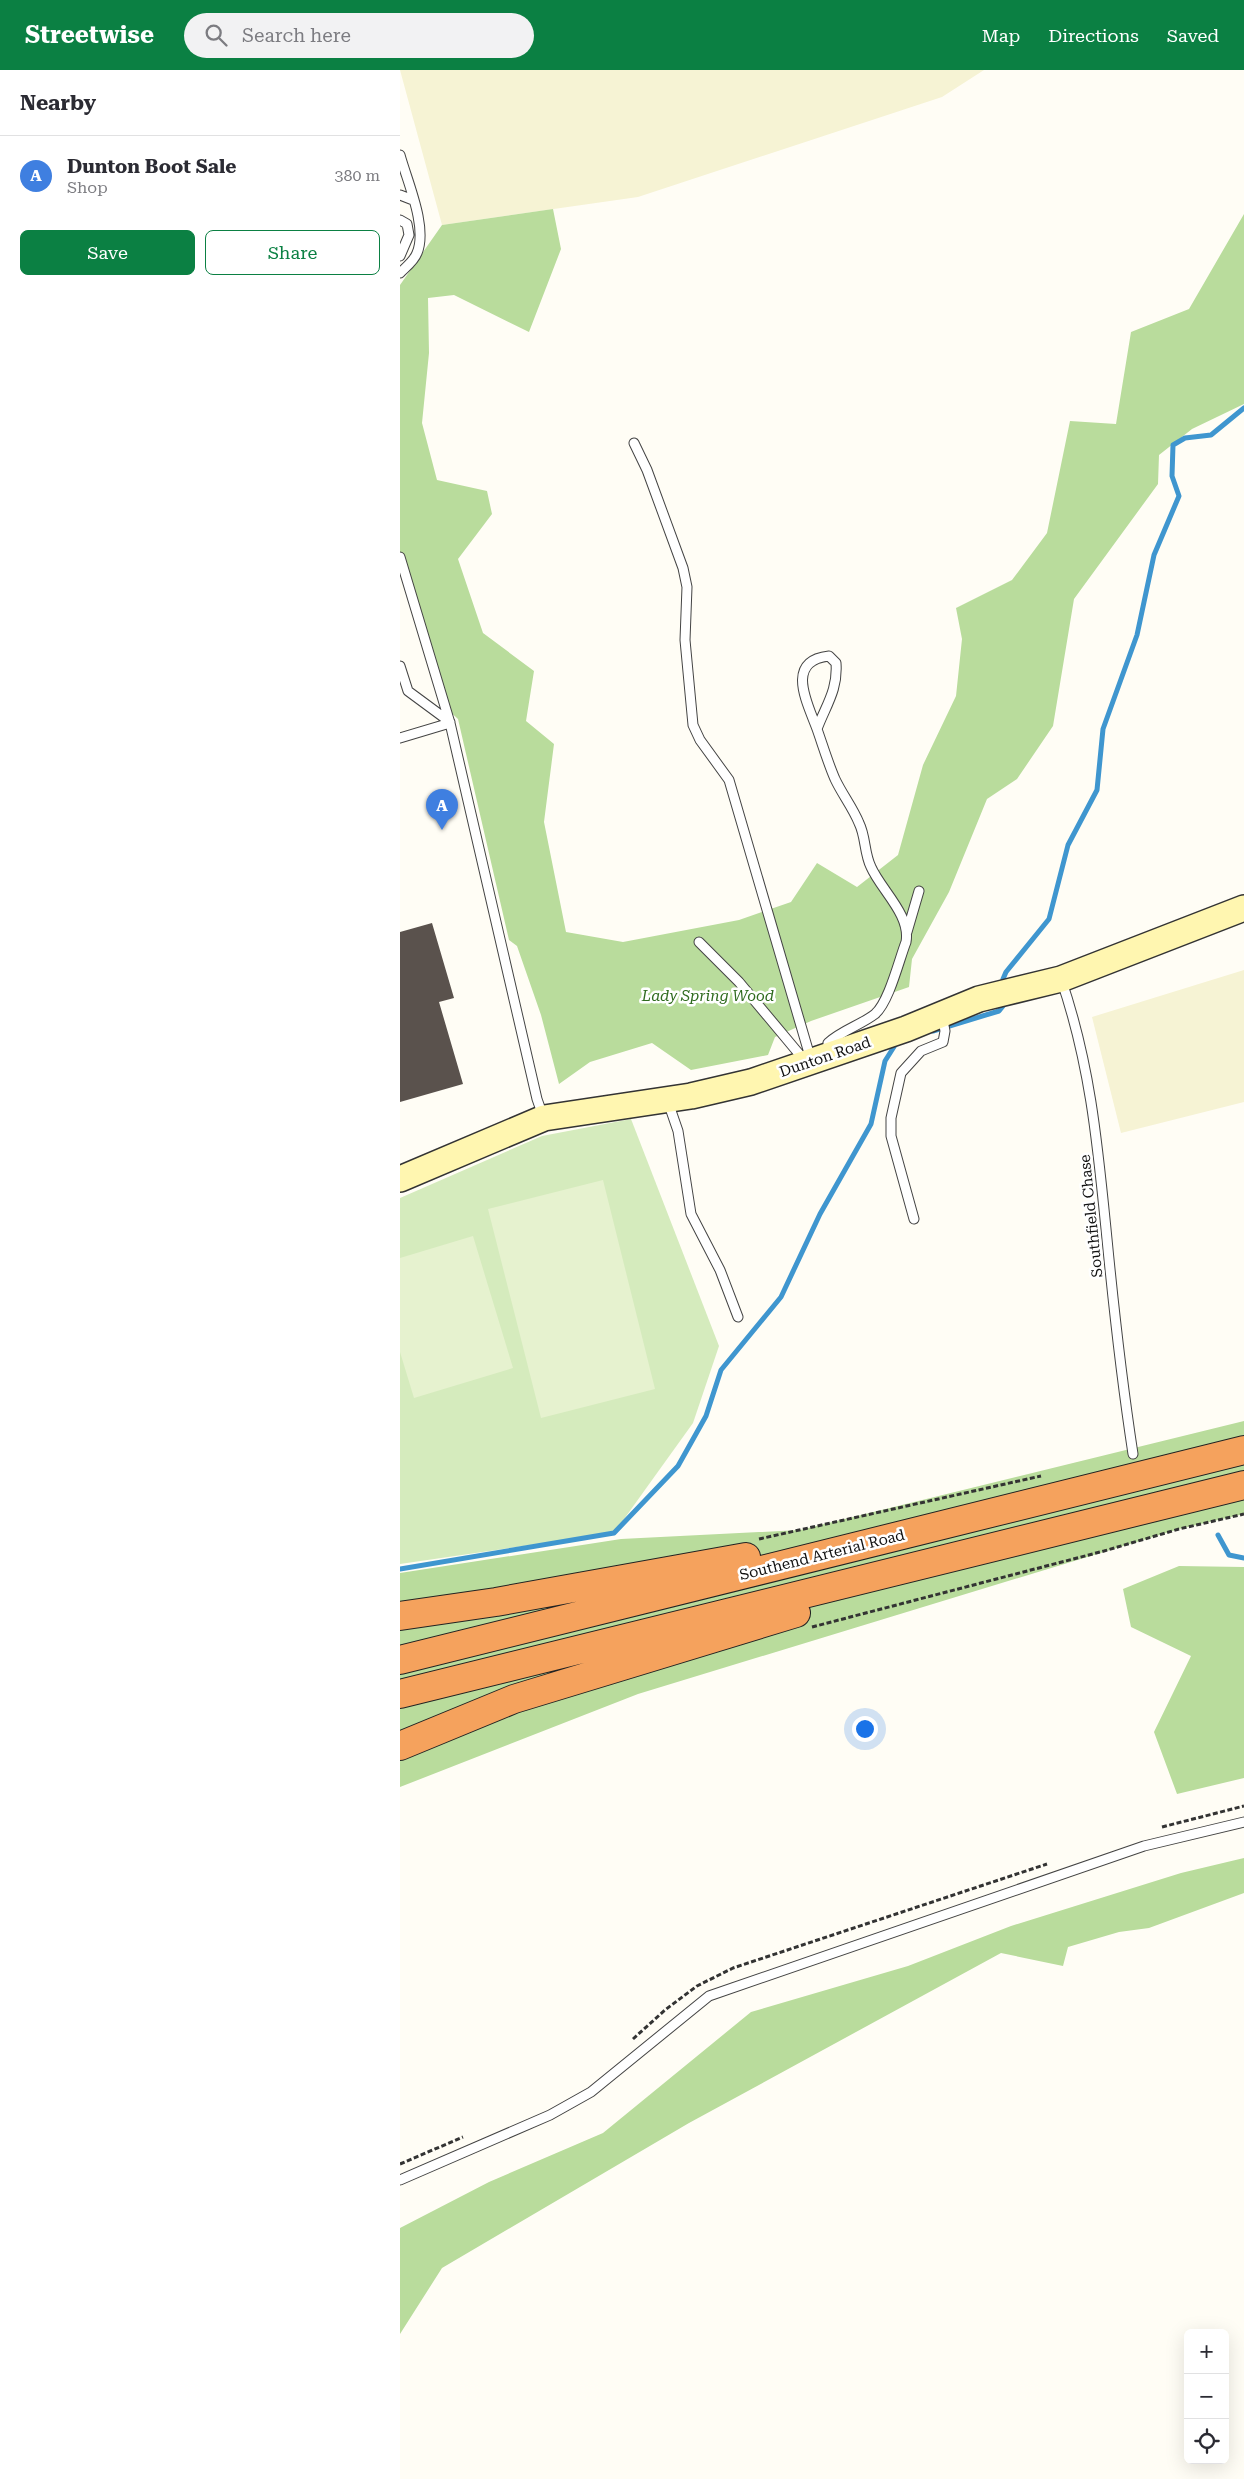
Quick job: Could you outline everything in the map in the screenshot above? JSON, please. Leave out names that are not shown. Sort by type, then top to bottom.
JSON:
[{"type":"highway","name":"Southend Arterial Road","points":[[400,1660],[1136,1465],[1244,1450]]},
{"type":"highway","points":[[400,1616],[496,1602],[750,1556],[1136,1465]]},
{"type":"highway","points":[[400,1694],[1244,1484]]},
{"type":"highway","points":[[400,1746],[514,1698],[808,1610],[1045,1534]]},
{"type":"street","name":"Dunton Road","points":[[400,1179],[544,1118],[668,1099],[751,1082],[906,1029],[978,999],[1061,979],[1244,908]]},
{"type":"lane","points":[[400,155],[419,221],[421,241],[414,260],[400,273]]},
{"type":"lane","points":[[400,195],[413,200]]},
{"type":"lane","points":[[400,220],[407,224],[409,235],[400,256]]},
{"type":"lane","points":[[634,443],[647,470],[683,568],[687,588],[685,640],[693,725],[700,740],[729,780],[816,1060]]},
{"type":"lane","points":[[400,557],[450,722],[534,1090],[544,1118]]},
{"type":"lane","points":[[818,729],[833,695],[836,681],[836,663],[829,656],[811,661],[805,670],[802,685],[806,703],[818,729],[836,782],[861,825],[870,867],[900,913],[907,932]]},
{"type":"lane","points":[[400,666],[404,692],[450,722]]},
{"type":"lane","points":[[400,738],[450,722]]},
{"type":"lane","points":[[816,1060],[828,1043],[836,1036],[876,1014],[884,1002],[906,942],[907,932],[919,891]]},
{"type":"lane","points":[[699,942],[816,1060]]},
{"type":"lane","name":"Southfield Chase","points":[[1061,979],[1076,1023],[1092,1095],[1120,1367],[1136,1465]]},
{"type":"lane","points":[[914,1219],[891,1136],[892,1118],[901,1073],[921,1051],[943,1042],[945,1030],[942,1015]]},
{"type":"lane","points":[[668,1099],[678,1130],[691,1214],[720,1270],[738,1317]]},
{"type":"lane","points":[[400,2180],[550,2115],[591,2092],[709,1996],[1144,1846],[1244,1822]]},
{"type":"path","points":[[752,1540],[1046,1474]]},
{"type":"path","points":[[810,1628],[1104,1551],[1179,1529],[1244,1514]]},
{"type":"shaded area","points":[[400,70],[984,70],[942,97],[638,197],[442,225]]},
{"type":"shaded area","points":[[1244,970],[1244,1102],[1121,1133],[1092,1017]]},
{"type":"green space","name":"Lady Spring Wood","points":[[553,209],[561,249],[529,332],[454,295],[428,298],[429,353],[422,423],[437,480],[487,491],[492,514],[458,559],[483,633],[534,671],[526,721],[554,744],[544,822],[566,932],[623,942],[739,920],[791,902],[817,863],[857,887],[898,855],[923,765],[956,696],[962,639],[956,608],[1012,580],[1047,533],[1070,421],[1116,424],[1131,332],[1189,309],[1244,214],[1244,404],[1192,429],[1159,455],[1158,484],[1074,599],[1053,726],[1017,779],[987,799],[949,892],[912,959],[909,987],[811,1021],[775,1037],[768,1055],[691,1070],[652,1043],[590,1062],[559,1084],[541,1015],[517,946],[509,940],[458,719],[445,707],[400,552],[400,285],[442,225]]},
{"type":"green space","points":[[631,1119],[719,1346],[693,1423],[614,1533],[400,1564],[400,1198],[542,1136]]},
{"type":"green space","points":[[603,1180],[655,1389],[541,1418],[488,1209]]},
{"type":"green space","points":[[473,1236],[513,1368],[414,1398],[400,1352],[400,1258]]},
{"type":"green space","points":[[1244,1421],[1244,1514],[1179,1529],[638,1694],[400,1787],[400,1573],[621,1539],[800,1530]]},
{"type":"green space","points":[[1179,1566],[1244,1567],[1244,1778],[1177,1794],[1154,1732],[1191,1656],[1131,1627],[1123,1589]]},
{"type":"green space","points":[[1244,1858],[1244,1893],[1149,1928],[1119,1932],[1068,1947],[1063,1966],[1001,1953],[689,2123],[442,2268],[400,2334],[400,2228],[489,2182],[603,2133],[751,2012],[908,1966],[1011,1926],[1181,1873]]},
{"type":"building","points":[[432,923],[454,998],[439,1002],[463,1084],[400,1102],[400,932]]},
{"type":"waterway","points":[[1003,979],[1006,972],[1049,919],[1068,845],[1097,790],[1103,729],[1137,635],[1154,555],[1179,496],[1172,476],[1173,445],[1185,438],[1211,435],[1244,408]]},
{"type":"waterway","points":[[933,1031],[999,1011],[1007,1001]]},
{"type":"waterway","points":[[400,1569],[614,1533],[678,1466],[706,1416],[721,1370],[781,1297],[820,1214],[871,1124],[885,1061],[897,1042]]},
{"type":"waterway","points":[[1218,1535],[1229,1555],[1244,1558]]},
{"type":"place","name":"Dunton Boot Sale","points":[[442,830]]}]
